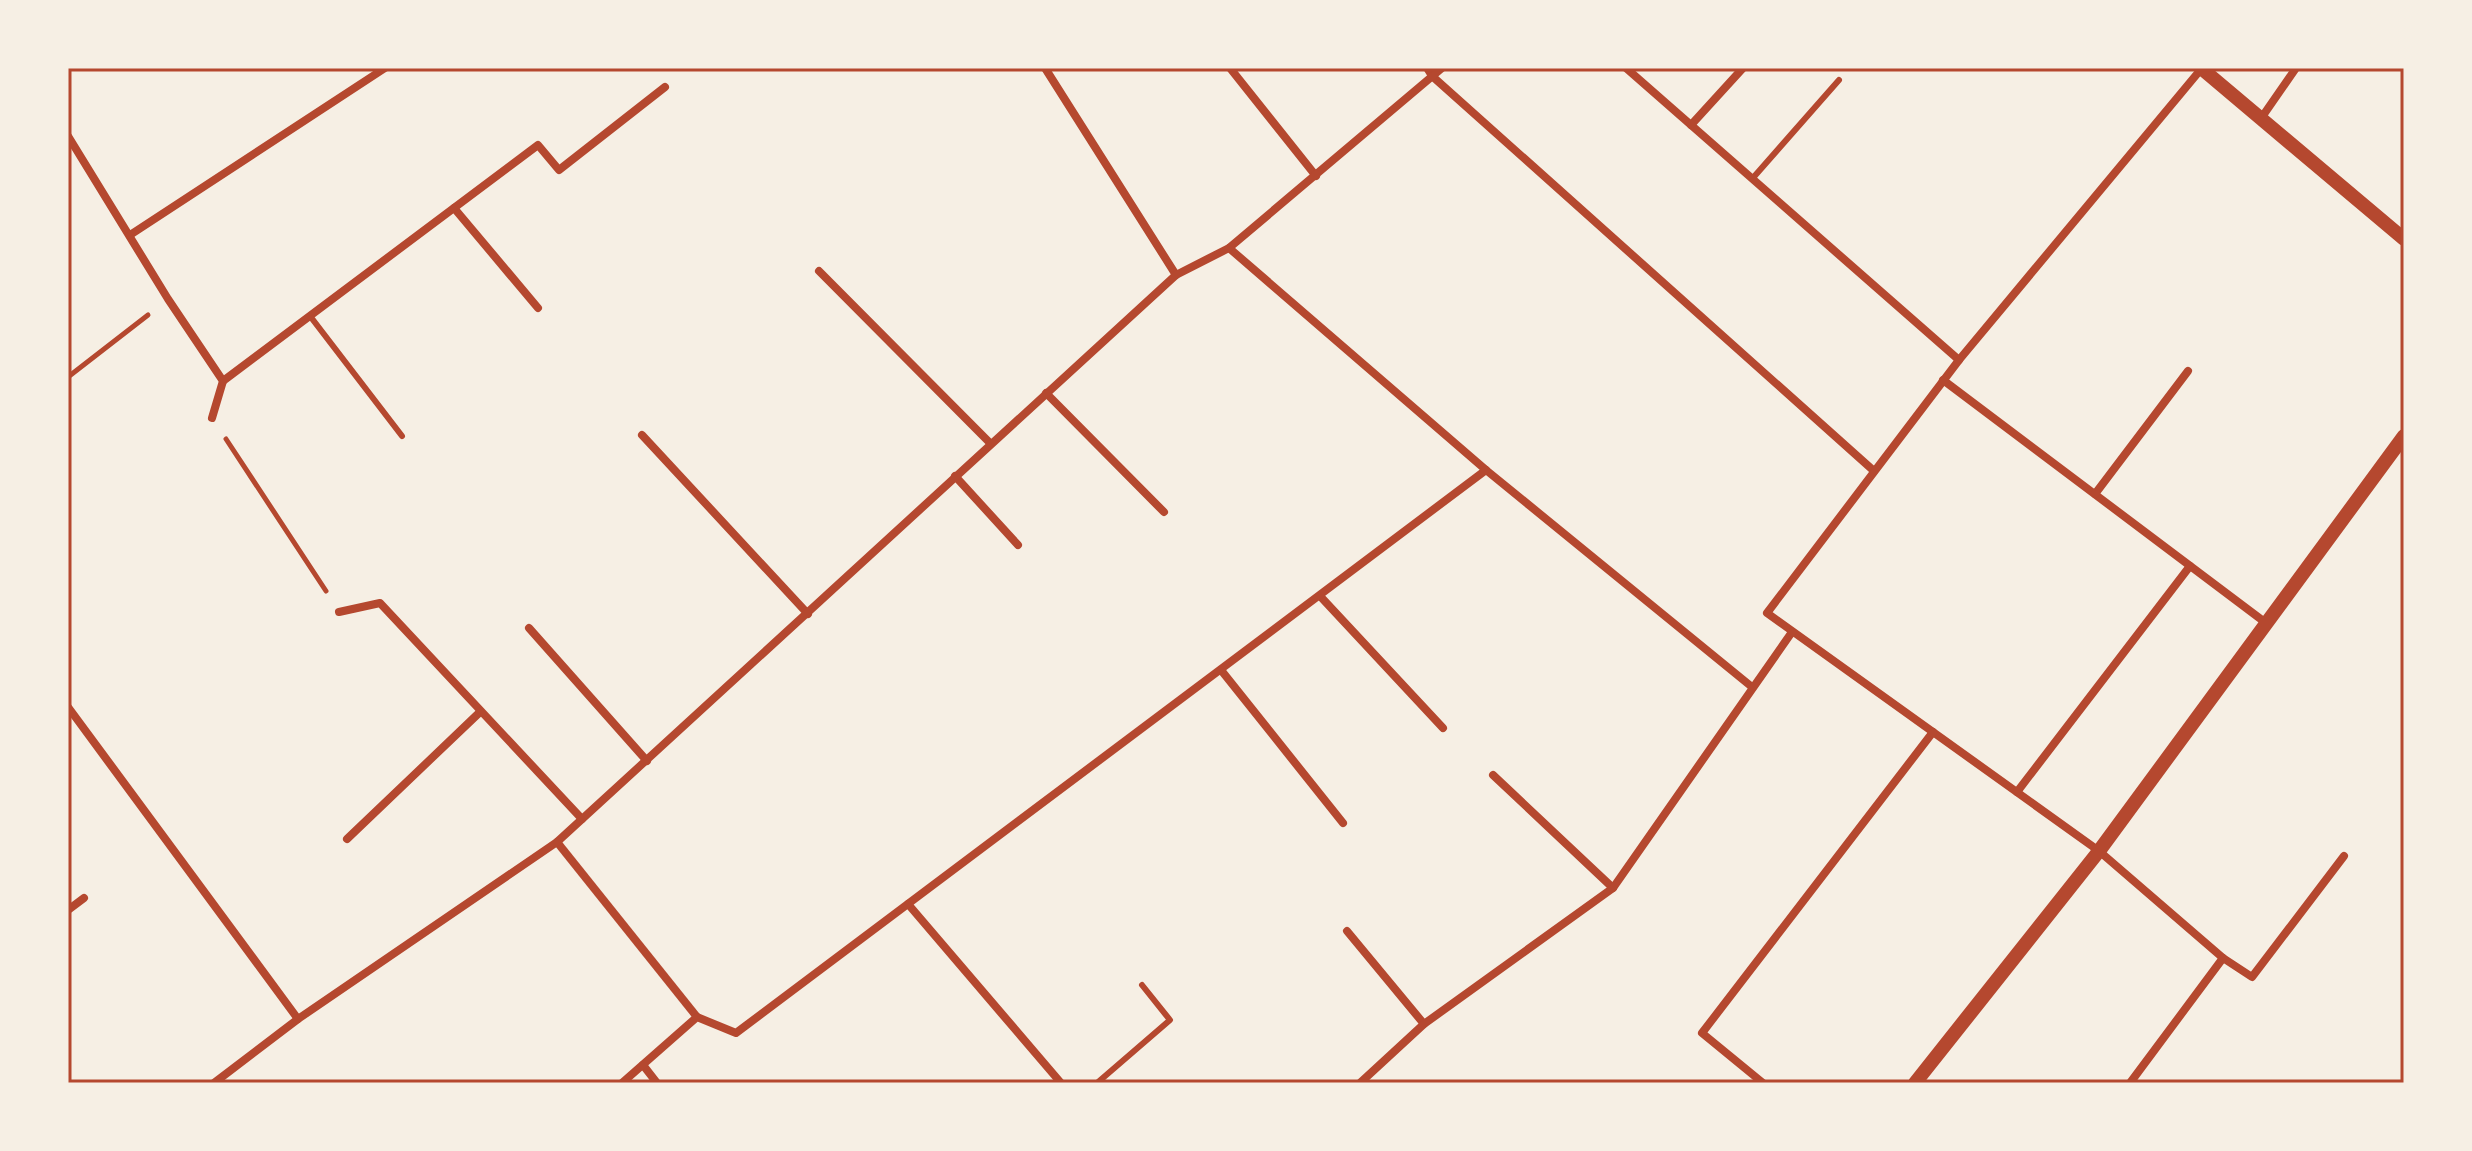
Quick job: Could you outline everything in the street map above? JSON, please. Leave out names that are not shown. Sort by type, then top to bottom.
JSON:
[{"type":"street","points":[[130,235],[385,68]]},
{"type":"street","points":[[1045,68],[1176,275]]},
{"type":"street","points":[[1230,68],[1316,176]]},
{"type":"street","points":[[214,1083],[298,1019],[557,842],[1176,275],[1229,248],[1316,176],[1430,72],[1442,68]]},
{"type":"street","points":[[1626,68],[1959,360]]},
{"type":"street","points":[[1691,125],[1743,68]]},
{"type":"street","points":[[2344,856],[2252,977],[2223,958],[2099,851],[1767,613],[1943,380],[2202,68],[2404,239]]},
{"type":"street","points":[[2262,117],[2296,68]]},
{"type":"street","points":[[1430,72],[1874,471]]},
{"type":"street","points":[[212,418],[223,381],[538,145],[559,170],[665,87]]},
{"type":"street","points":[[68,136],[168,299],[223,381]]},
{"type":"street","points":[[454,208],[538,308]]},
{"type":"street","points":[[1229,248],[1486,470],[1752,687]]},
{"type":"street","points":[[819,271],[990,443]]},
{"type":"street","points":[[2095,494],[2188,371]]},
{"type":"street","points":[[1943,380],[2266,623]]},
{"type":"street","points":[[1046,393],[1164,512]]},
{"type":"street","points":[[642,435],[808,614]]},
{"type":"street","points":[[1915,1083],[2099,851],[2404,436]]},
{"type":"street","points":[[557,842],[697,1017],[736,1033],[1486,470]]},
{"type":"street","points":[[955,476],[1018,545]]},
{"type":"street","points":[[2017,792],[2190,566]]},
{"type":"street","points":[[1320,596],[1443,728]]},
{"type":"street","points":[[339,612],[380,603],[582,819]]},
{"type":"street","points":[[529,628],[647,761]]},
{"type":"street","points":[[1360,1083],[1424,1024],[1613,888],[1792,632]]},
{"type":"street","points":[[1221,670],[1343,823]]},
{"type":"street","points":[[68,707],[298,1019]]},
{"type":"street","points":[[347,839],[480,712]]},
{"type":"street","points":[[1763,1083],[1702,1033],[1933,732]]},
{"type":"street","points":[[1493,775],[1613,888]]},
{"type":"street","points":[[68,910],[84,898]]},
{"type":"street","points":[[908,904],[1061,1083]]},
{"type":"street","points":[[1347,931],[1424,1024]]},
{"type":"street","points":[[2130,1083],[2223,958]]},
{"type":"street","points":[[622,1083],[697,1017]]},
{"type":"street","points":[[643,1065],[657,1083]]},
{"type":"lane","points":[[1752,179],[1839,80]]},
{"type":"lane","points":[[310,316],[402,436]]},
{"type":"lane","points":[[1097,1083],[1170,1020],[1142,985]]},
{"type":"path","points":[[68,377],[168,299]]},
{"type":"path","points":[[212,418],[339,612]]}]
